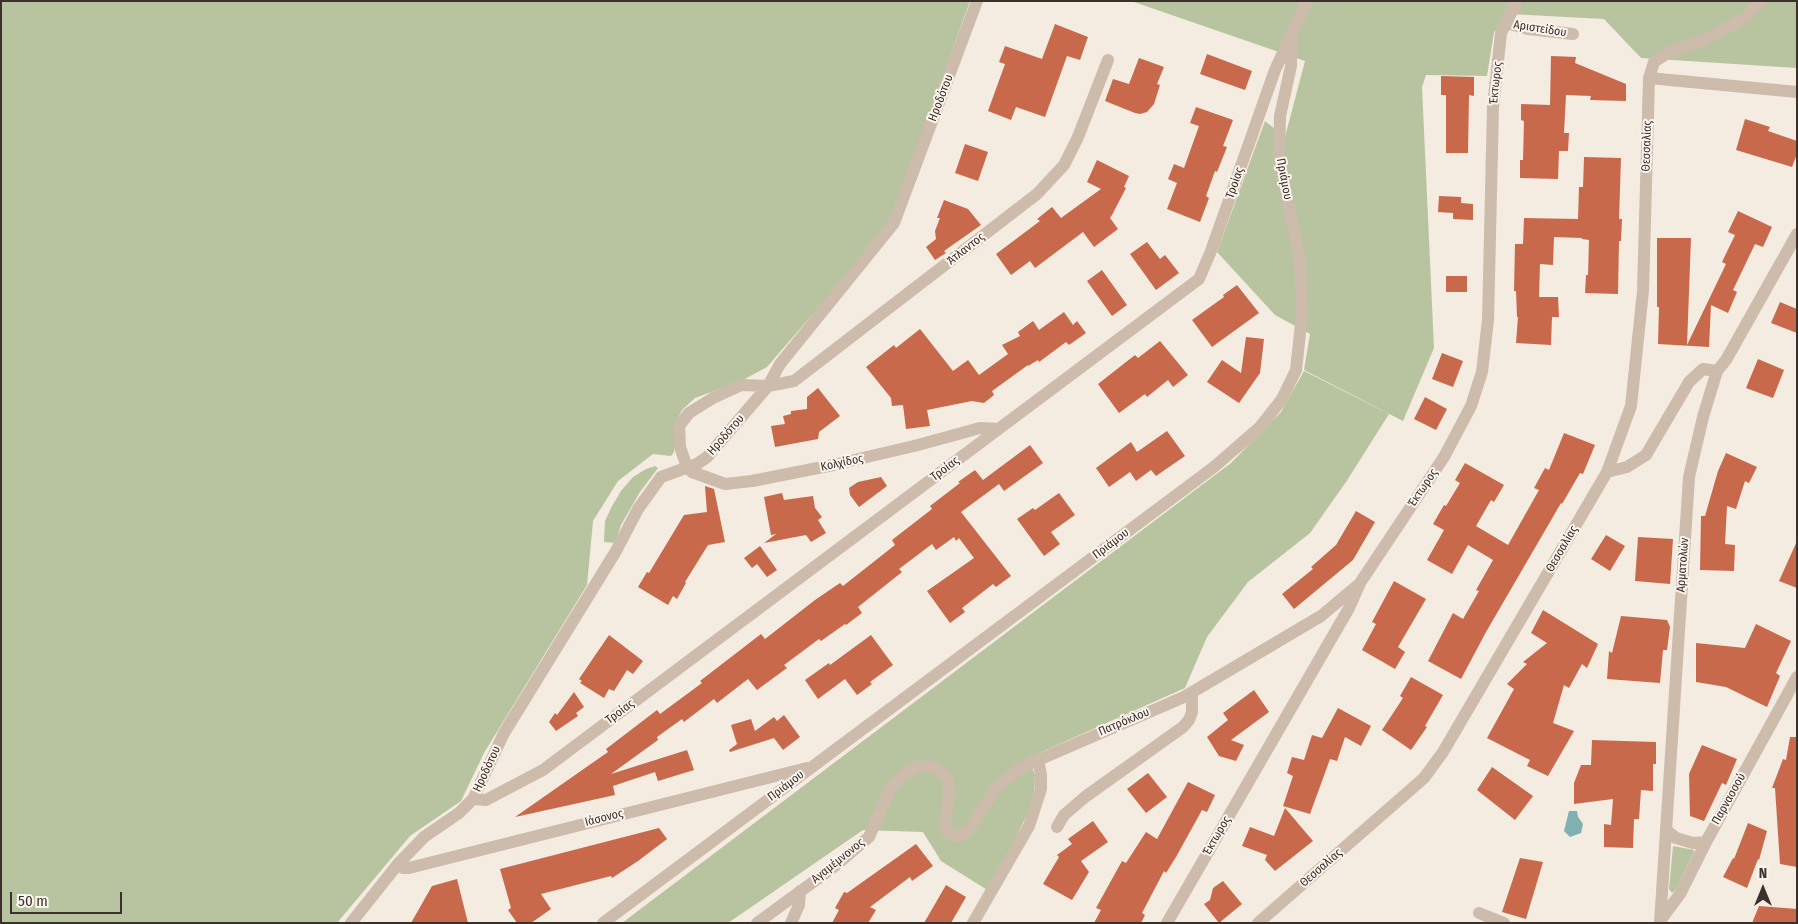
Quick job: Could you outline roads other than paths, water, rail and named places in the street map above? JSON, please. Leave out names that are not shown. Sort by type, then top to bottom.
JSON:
[{"type":"street","name":"Ηροδότου","points":[[351,923],[398,864],[424,837],[459,813],[473,799],[504,733],[616,551],[638,508],[661,476],[697,464],[707,457],[768,386],[780,364],[894,223],[978,1]]},
{"type":"street","name":"Πριάμου","points":[[603,923],[1214,467],[1260,427],[1282,399],[1296,370],[1302,315],[1300,259],[1279,160],[1280,116],[1291,66],[1291,34],[1307,1]]},
{"type":"street","name":"Έκτωρος","points":[[1167,923],[1349,608],[1360,584],[1444,457],[1471,406],[1482,372],[1488,320],[1493,108],[1501,33],[1517,1]]},
{"type":"street","name":"Θεσσαλίας","points":[[1258,923],[1424,778],[1443,752],[1608,472],[1631,406],[1643,291],[1649,78],[1654,62],[1669,52],[1706,38],[1746,17],[1760,1]]},
{"type":"street","name":"Αριστείδου","points":[[1506,23],[1528,29],[1574,34]]},
{"type":"street","name":"Τροίας","points":[[473,799],[486,800],[543,770],[1199,279],[1211,251],[1275,70],[1291,34]]},
{"type":"street","name":"Άτλαντος","points":[[688,467],[680,447],[679,426],[689,413],[713,398],[741,385],[768,386],[794,381],[1037,194],[1064,165],[1078,137],[1108,60]]},
{"type":"street","points":[[1649,78],[1797,92]]},
{"type":"street","name":"Αρματολών","points":[[1660,922],[1689,476],[1703,417],[1717,371],[1726,360],[1797,234]]},
{"type":"street","points":[[1608,472],[1628,467],[1646,455],[1689,382],[1703,369],[1717,371]]},
{"type":"street","name":"Κολχίδος","points":[[688,467],[692,472],[726,484],[752,481],[918,445],[980,428],[998,429]]},
{"type":"street","name":"Πατρόκλου","points":[[1038,759],[1192,693],[1321,616],[1360,584]]},
{"type":"street","name":"Παρνασσού","points":[[1660,922],[1680,894],[1706,842],[1797,677]]},
{"type":"street","points":[[1056,827],[1064,815],[1085,798],[1183,727],[1189,720],[1192,712],[1192,693]]},
{"type":"street","points":[[973,923],[1029,826],[1041,789],[1038,759]]},
{"type":"street","name":"Αγαμέμνονος","points":[[757,923],[835,866],[869,837],[890,790],[902,776],[916,767],[930,766],[941,771],[948,780],[949,792],[945,825],[947,831],[954,836],[962,835],[971,827],[996,788],[1022,767],[1038,759]]},
{"type":"street","name":"Ιάσονος","points":[[398,864],[403,868],[410,868],[812,766]]},
{"type":"street","points":[[1666,830],[1676,838],[1686,841],[1693,843],[1706,842]]},
{"type":"street","points":[[791,923],[799,905],[800,891]]},
{"type":"street","points":[[1479,913],[1504,923]]},
{"type":"water","points":[[1569,811],[1577,811],[1578,817],[1583,824],[1581,833],[1570,837],[1564,831]]}]
